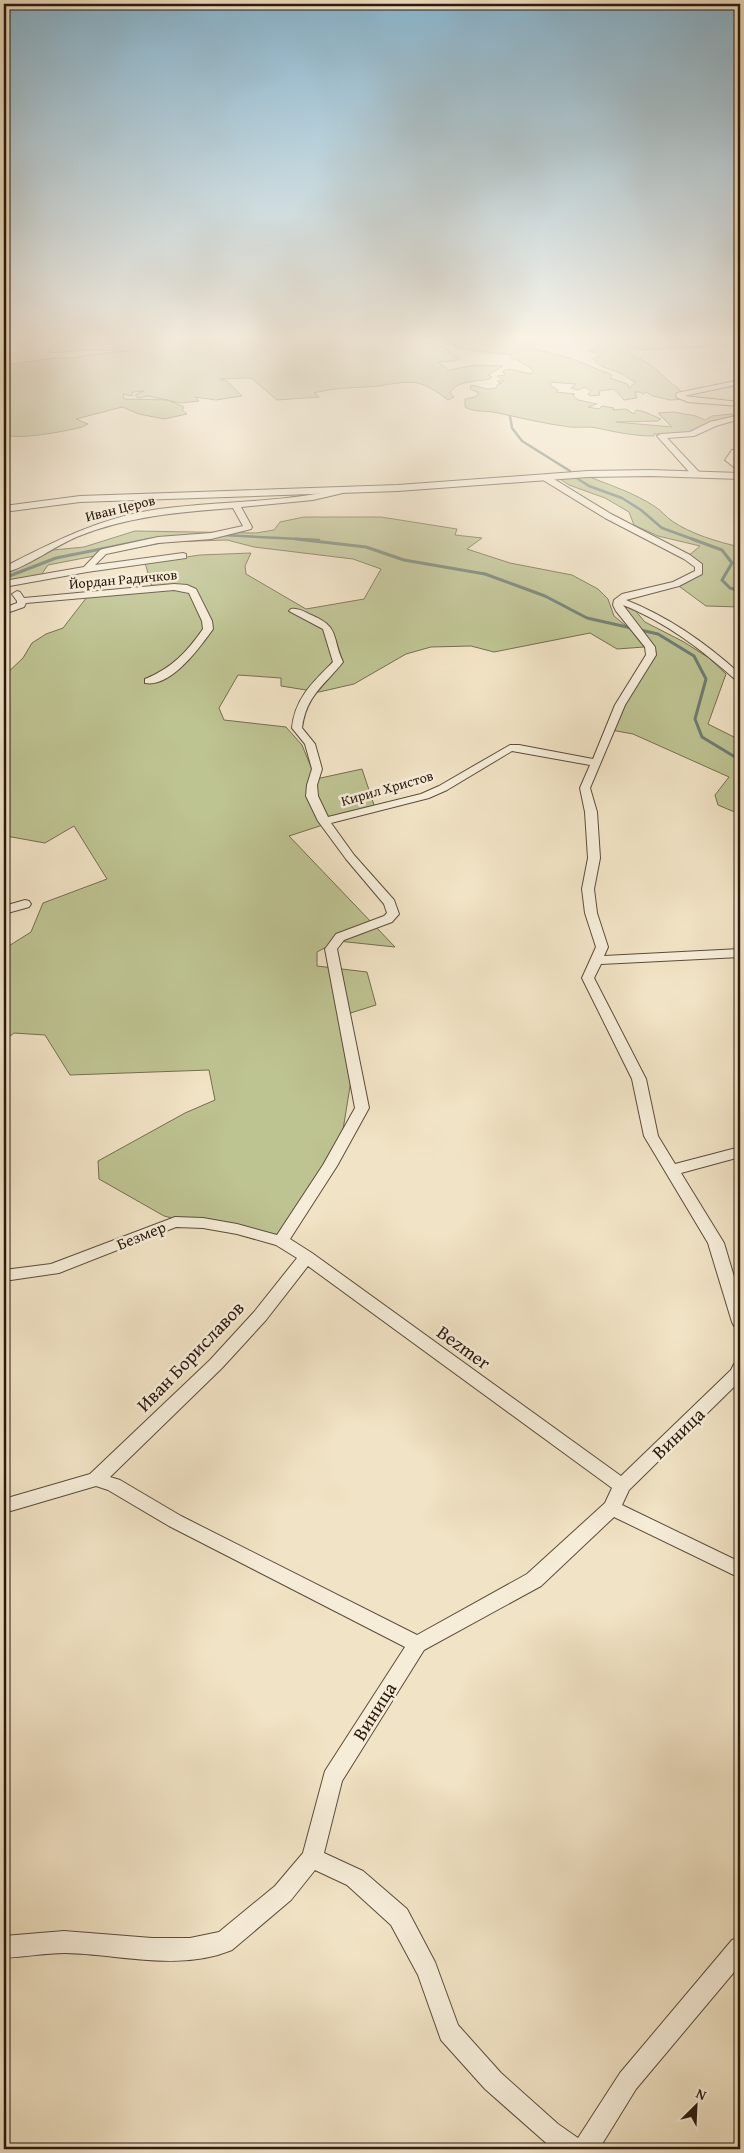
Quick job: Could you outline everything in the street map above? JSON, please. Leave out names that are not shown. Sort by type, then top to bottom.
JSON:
[{"type":"street","points":[[663,438],[696,474]]},
{"type":"street","points":[[740,451],[735,452],[729,460],[740,470]]},
{"type":"street","points":[[4,509],[80,499],[340,491],[588,474],[740,476]]},
{"type":"street","points":[[546,478],[608,516],[687,557],[699,566],[698,572],[676,584],[625,596],[619,600]]},
{"type":"street","name":"Иван Церов","points":[[4,570],[76,534],[110,523],[158,512],[313,498],[340,491]]},
{"type":"street","points":[[87,569],[103,552],[158,540],[211,536],[248,527],[236,505]]},
{"type":"street","points":[[6,584],[87,569],[183,556]]},
{"type":"street","points":[[4,611],[17,608],[21,605],[22,601],[6,584]]},
{"type":"street","name":"Йордан Радичков","points":[[22,601],[174,587],[190,589],[193,591],[207,620],[208,629],[183,663],[164,676],[149,681]]},
{"type":"street","points":[[619,600],[618,605],[621,611],[650,647],[651,655],[620,705],[585,788],[591,812],[594,858],[588,889],[591,913],[602,947],[588,978],[640,1080],[651,1136],[716,1242],[740,1322]]},
{"type":"street","points":[[619,600],[643,609],[685,633],[715,656],[740,679]]},
{"type":"street","points":[[281,1241],[330,1166],[362,1108],[331,949],[340,937],[388,919],[392,914],[390,903],[350,857],[324,821],[312,796],[312,785],[317,769],[310,744],[297,728],[298,719],[308,694],[338,662],[333,653],[329,630],[294,610]]},
{"type":"street","name":"Кирил Христов","points":[[324,821],[425,796],[443,788],[510,748],[596,763]]},
{"type":"street","points":[[4,910],[25,904]]},
{"type":"street","points":[[596,960],[740,953]]},
{"type":"street","points":[[672,1170],[740,1152]]},
{"type":"street","name":"Безмер","points":[[4,1275],[60,1268],[174,1222],[203,1223],[237,1229],[281,1241]]},
{"type":"street","name":"Bezmer","points":[[281,1241],[307,1257],[622,1486]]},
{"type":"street","name":"Иван Бориславов","points":[[96,1479],[216,1364],[260,1316],[307,1257]]},
{"type":"street","name":"Виница","points":[[4,1946],[64,1942],[152,1949],[190,1949],[224,1942],[282,1893],[312,1858],[332,1778],[418,1644],[534,1580],[612,1508],[622,1486],[739,1370]]},
{"type":"street","points":[[4,1506],[96,1479],[114,1486],[175,1521],[418,1644]]},
{"type":"street","points":[[612,1508],[740,1570]]},
{"type":"street","points":[[312,1858],[355,1878],[399,1917],[427,1970],[449,2032],[493,2081],[550,2132],[573,2149]]},
{"type":"street","points":[[585,2149],[628,2081],[740,1948]]},
{"type":"green space","points":[[587,476],[646,501],[672,521],[696,534],[740,547],[740,607],[706,606],[676,584],[698,572],[699,566],[687,557],[700,546],[658,536],[634,525],[629,512],[605,498],[569,485],[560,479]]},
{"type":"green space","points":[[304,517],[381,517],[457,529],[455,535],[482,538],[467,549],[510,563],[572,575],[598,589],[608,599],[614,616],[637,635],[644,647],[617,649],[590,633],[494,652],[471,646],[431,647],[406,654],[354,684],[319,692],[281,686],[281,678],[238,675],[219,708],[224,720],[286,727],[302,745],[316,779],[362,769],[375,808],[289,836],[395,947],[338,941],[317,952],[317,966],[367,972],[376,1005],[341,1016],[353,1068],[341,1142],[289,1235],[252,1237],[164,1216],[99,1179],[98,1161],[185,1113],[215,1100],[209,1070],[70,1075],[45,1035],[14,1033],[4,1041],[4,949],[31,932],[43,903],[107,879],[74,826],[45,843],[6,836],[4,827],[4,676],[23,658],[32,643],[46,634],[63,628],[87,597],[153,590],[145,563],[200,555],[251,553],[245,566],[246,574],[306,609],[364,599],[381,569],[353,559],[254,547],[227,540],[167,542],[48,565],[39,578],[4,584],[4,572],[43,551],[84,547],[135,531],[256,533],[274,530],[280,522]]},
{"type":"green space","points":[[618,605],[633,608],[645,622],[684,642],[709,658],[726,674],[708,724],[740,740],[740,812],[718,805],[715,795],[729,777],[633,734],[611,730],[651,655]]},
{"type":"waterway","points":[[520,438],[570,471]]},
{"type":"waterway","points":[[578,479],[589,486],[622,498],[641,510],[662,528],[695,540]]},
{"type":"waterway","points":[[222,535],[319,540]]},
{"type":"waterway","points":[[4,578],[56,558],[151,539],[145,540]]},
{"type":"waterway","points":[[296,539],[366,547],[404,560],[485,574],[545,596],[587,618],[658,634],[694,656],[706,679],[695,719],[702,737],[740,760]]},
{"type":"waterway","points":[[692,539],[722,550],[732,563],[722,580],[730,588],[740,591]]}]
